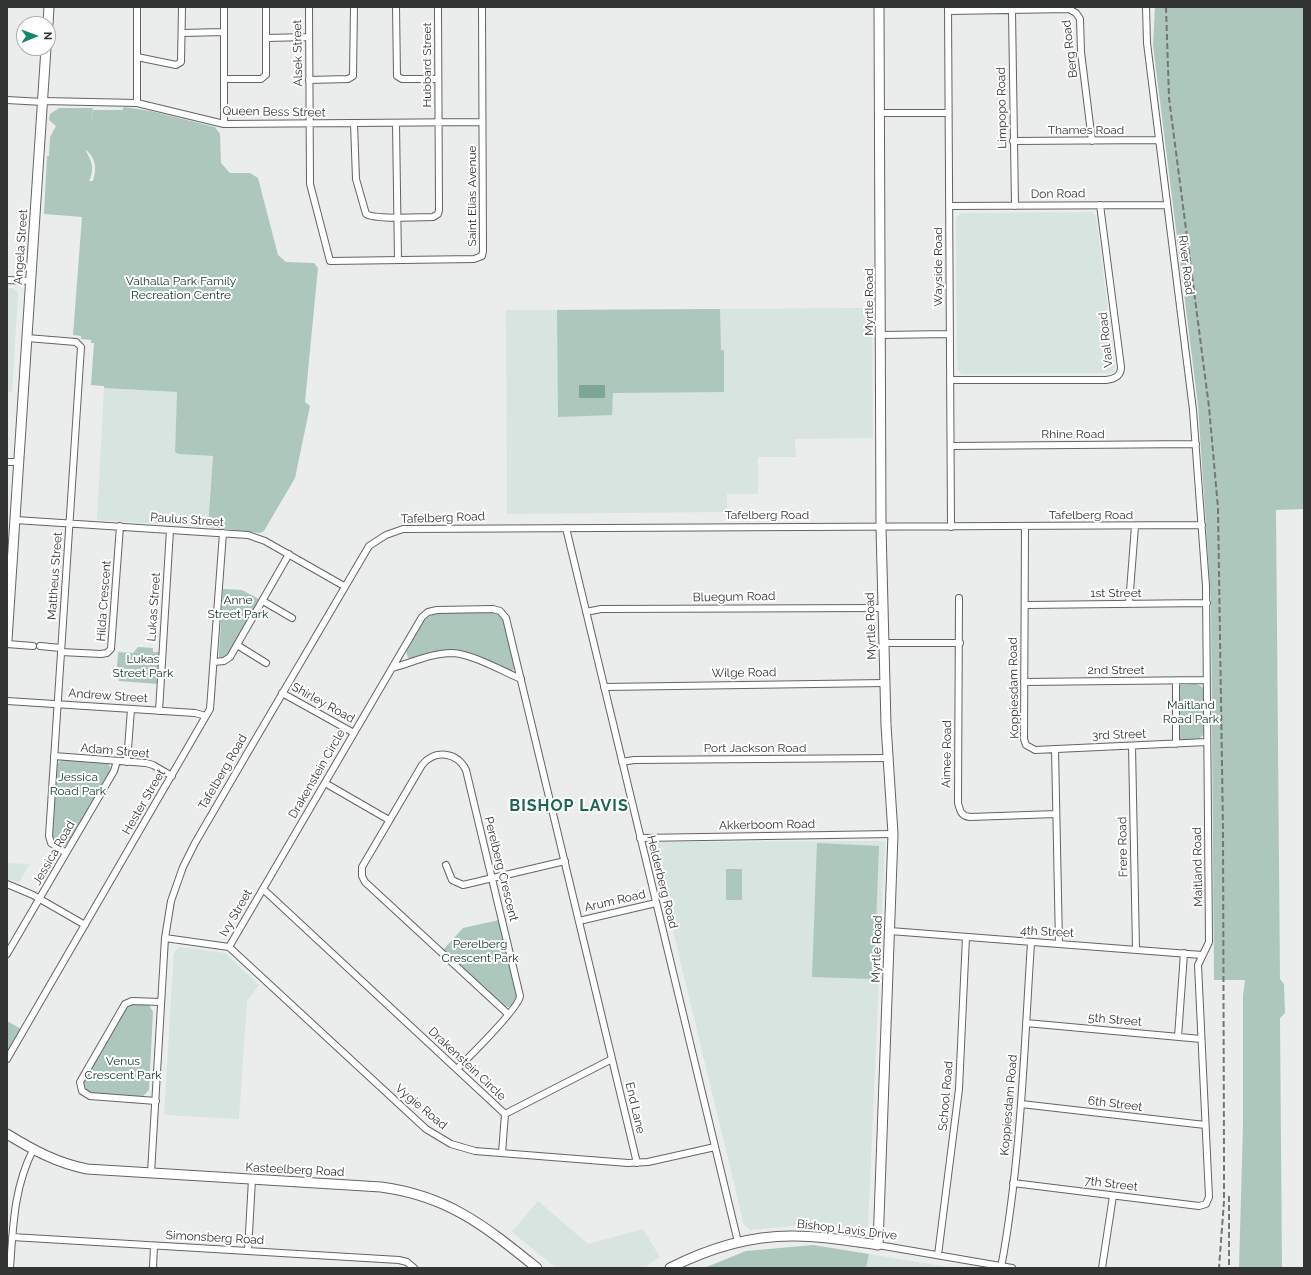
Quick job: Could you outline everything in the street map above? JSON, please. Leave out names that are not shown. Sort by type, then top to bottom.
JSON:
[{"type":"street","points":[[137,7],[137,103]]},
{"type":"street","points":[[137,57],[176,65],[180,64],[182,60],[182,7]]},
{"type":"street","points":[[224,7],[224,124]]},
{"type":"street","points":[[224,79],[265,77],[266,7]]},
{"type":"street","name":"Alsek Street","points":[[309,7],[310,184],[330,261]]},
{"type":"street","points":[[309,80],[348,79],[354,76],[354,7]]},
{"type":"street","points":[[396,7],[397,76],[402,79],[438,79]]},
{"type":"street","name":"Hubbard Street","points":[[397,217],[433,217],[439,212],[438,7]]},
{"type":"street","name":"Saint Elias Avenue","points":[[330,261],[474,260],[482,256],[482,7]]},
{"type":"street","name":"Myrtle Road","points":[[878,1245],[893,834],[888,758],[882,608],[879,7]]},
{"type":"street","name":"River Road","points":[[1146,7],[1146,43],[1196,444],[1202,525]]},
{"type":"street","name":"Berg Road","points":[[948,9],[1012,11],[1069,9],[1079,16],[1081,52],[1092,141]]},
{"type":"street","name":"Wayside Road","points":[[948,9],[951,527]]},
{"type":"street","name":"Limpopo Road","points":[[1012,11],[1015,206]]},
{"type":"street","points":[[182,32],[224,32]]},
{"type":"street","points":[[266,38],[309,37]]},
{"type":"street","name":"Angela Street","points":[[7,640],[46,56]]},
{"type":"street","name":"Queen Bess Street","points":[[7,100],[137,103],[224,124],[482,122]]},
{"type":"street","points":[[880,113],[948,113]]},
{"type":"street","points":[[354,123],[356,178],[364,212],[371,217],[397,217]]},
{"type":"street","points":[[396,123],[398,260]]},
{"type":"street","name":"Thames Road","points":[[1014,141],[1159,140]]},
{"type":"street","name":"Vaal Road","points":[[950,380],[1106,380],[1116,378],[1119,375],[1121,367],[1100,205]]},
{"type":"street","name":"Don Road","points":[[949,206],[1167,205]]},
{"type":"street","points":[[7,280],[31,282]]},
{"type":"street","points":[[881,335],[950,334]]},
{"type":"street","name":"Mattheus Street","points":[[27,338],[76,342],[80,347],[49,836],[51,843],[66,853]]},
{"type":"street","name":"Rhine Road","points":[[951,446],[1196,444]]},
{"type":"street","points":[[7,462],[19,462]]},
{"type":"street","name":"Paulus Street","points":[[15,520],[223,533],[256,538],[289,554],[344,586]]},
{"type":"street","name":"Tafelberg Road","points":[[151,1173],[165,938],[172,901],[186,859],[344,586],[370,546],[376,540],[394,531],[403,529],[1202,525]]},
{"type":"street","name":"Maitland Road","points":[[1202,525],[1207,603],[1210,942],[1198,965],[1209,1196],[1206,1204]]},
{"type":"street","name":"Hilda Crescent","points":[[61,650],[101,654],[107,653],[111,649],[120,526]]},
{"type":"street","name":"Koppiesdam Road","points":[[1025,526],[1024,742],[1028,747],[1033,749],[1055,749]]},
{"type":"street","points":[[1129,604],[1135,526]]},
{"type":"street","name":"Helderberg Road","points":[[566,528],[738,1242]]},
{"type":"street","name":"Lukas Street","points":[[159,711],[170,530]]},
{"type":"street","name":"Hester Street","points":[[7,1059],[172,776],[206,716],[211,704],[223,533]]},
{"type":"street","points":[[214,662],[226,660],[237,645],[289,554]]},
{"type":"street","name":"Aimee Road","points":[[959,598],[959,810],[962,814],[970,817],[1056,814]]},
{"type":"street","points":[[263,601],[292,618]]},
{"type":"street","name":"1st Street","points":[[1025,605],[1207,603]]},
{"type":"street","name":"Bluegum Road","points":[[586,612],[601,609],[882,608]]},
{"type":"street","name":"Drakenstein Circle","points":[[493,609],[500,611],[506,618],[612,1059],[505,1114],[263,889],[392,668],[422,617],[428,612],[437,610],[493,609]]},
{"type":"street","points":[[884,644],[960,643]]},
{"type":"street","points":[[7,644],[33,646]]},
{"type":"street","points":[[237,645],[266,663]]},
{"type":"street","points":[[40,646],[61,650]]},
{"type":"street","points":[[392,668],[441,654],[455,654],[467,656],[521,679]]},
{"type":"street","name":"2nd Street","points":[[1024,682],[1207,680]]},
{"type":"street","points":[[1176,681],[1176,744]]},
{"type":"street","name":"Wilge Road","points":[[604,686],[885,683]]},
{"type":"street","name":"Shirley Road","points":[[282,693],[354,733]]},
{"type":"street","name":"Andrew Street","points":[[7,701],[159,711],[206,716]]},
{"type":"street","points":[[127,762],[131,709]]},
{"type":"street","name":"3rd Street","points":[[1055,749],[1208,742]]},
{"type":"street","name":"Frere Road","points":[[1132,746],[1136,949]]},
{"type":"street","points":[[1055,749],[1059,944]]},
{"type":"street","name":"Perelberg Crescent","points":[[438,754],[448,754],[457,758],[466,770],[520,996],[518,1004],[508,1014],[363,879],[362,867],[390,820],[425,761],[438,754]]},
{"type":"street","name":"Adam Street","points":[[54,756],[153,765],[172,776]]},
{"type":"street","name":"Port Jackson Road","points":[[622,762],[634,760],[888,758]]},
{"type":"street","name":"Jessica Road","points":[[7,954],[114,771],[117,761]]},
{"type":"street","points":[[325,783],[390,820]]},
{"type":"street","name":"Akkerboom Road","points":[[640,838],[893,834]]},
{"type":"street","points":[[446,865],[452,880],[460,885],[565,860]]},
{"type":"street","points":[[7,884],[21,889],[85,925]]},
{"type":"street","name":"Ivy Street","points":[[229,947],[263,889]]},
{"type":"street","name":"Arum Road","points":[[579,921],[656,903]]},
{"type":"street","name":"4th Street","points":[[890,931],[1202,955]]},
{"type":"street","name":"School Road","points":[[938,1255],[959,1089],[966,937]]},
{"type":"street","points":[[165,938],[229,947]]},
{"type":"street","name":"Koppiesdam Road","points":[[1002,1267],[1013,1183],[1021,1104],[1031,943]]},
{"type":"street","name":"Vygie Road","points":[[229,947],[426,1129],[445,1141],[462,1148],[475,1151],[637,1163],[658,1161],[715,1147]]},
{"type":"street","points":[[1178,1037],[1184,953]]},
{"type":"street","points":[[156,1100],[90,1096],[82,1090],[80,1082],[124,1004],[132,1001],[161,1002]]},
{"type":"street","points":[[457,1070],[508,1014]]},
{"type":"street","name":"5th Street","points":[[1026,1023],[1201,1039]]},
{"type":"street","name":"End Lane","points":[[612,1059],[637,1163]]},
{"type":"street","name":"6th Street","points":[[1021,1104],[1206,1125]]},
{"type":"street","points":[[502,1153],[505,1114]]},
{"type":"street","name":"Kasteelberg Road","points":[[7,1134],[33,1150],[54,1160],[76,1167],[381,1187],[420,1194],[453,1208],[483,1225],[537,1268]]},
{"type":"street","points":[[10,1268],[13,1223],[20,1184],[25,1166],[33,1150]]},
{"type":"street","points":[[248,1251],[252,1179]]},
{"type":"street","name":"7th Street","points":[[1013,1183],[1197,1206],[1206,1204]]},
{"type":"street","points":[[1102,1268],[1113,1196]]},
{"type":"street","name":"Bishop Lavis Drive","points":[[670,1268],[697,1254],[738,1242],[795,1236],[878,1245],[1012,1268]]},
{"type":"street","name":"Simonsberg Road","points":[[12,1237],[399,1260],[407,1262],[414,1268]]},
{"type":"street","points":[[154,1246],[154,1268]]},
{"type":"shaded area","points":[[1091,212],[1096,216],[1115,367],[1110,373],[962,374],[957,369],[956,218],[961,213]]},
{"type":"shaded area","points":[[7,288],[13,288],[18,293],[12,392],[7,392]]},
{"type":"shaded area","points":[[871,308],[868,311],[868,318],[872,320],[873,438],[795,439],[796,457],[758,457],[758,494],[727,494],[727,512],[507,514],[506,310]]},
{"type":"shaded area","points":[[579,385],[605,385],[605,398],[579,398]]},
{"type":"shaded area","points":[[104,388],[177,392],[175,452],[178,454],[213,456],[208,527],[97,520]]},
{"type":"shaded area","points":[[662,842],[885,842],[868,1226],[863,1232],[834,1228],[831,1223],[824,1222],[820,1228],[794,1226],[750,1230],[744,1225],[653,848]]},
{"type":"shaded area","points":[[7,863],[30,864],[19,882],[7,879]]},
{"type":"shaded area","points":[[180,947],[225,953],[259,985],[247,1001],[239,1119],[164,1115],[174,952]]},
{"type":"shaded area","points":[[538,1201],[588,1244],[643,1229],[660,1257],[644,1268],[556,1268],[512,1232]]},
{"type":"shaded area","points":[[869,1254],[955,1268],[866,1268]]},
{"type":"green space","points":[[1155,7],[1304,7],[1304,509],[1276,510],[1280,979],[1284,984],[1285,1013],[1280,1018],[1282,1268],[1239,1268],[1243,1123],[1243,996],[1245,980],[1214,980],[1211,602],[1198,405],[1153,45]]},
{"type":"green space","name":"Valhalla Park Family Recreation Centre","points":[[124,107],[151,111],[215,127],[220,134],[221,163],[230,173],[250,173],[258,178],[278,255],[286,262],[314,263],[318,268],[305,402],[310,406],[295,478],[264,531],[260,533],[208,527],[213,456],[178,454],[175,452],[177,392],[104,388],[104,386],[91,385],[94,343],[91,343],[91,340],[81,339],[81,336],[73,335],[82,217],[44,214],[47,156],[49,156],[50,137],[56,126],[49,120],[50,114],[59,108],[93,108],[90,125],[93,110],[122,110]],"holes":[[[85,149],[89,152],[95,163],[93,181],[89,181],[92,167]]]},
{"type":"green space","points":[[720,309],[721,350],[724,350],[724,392],[613,393],[612,415],[558,417],[557,310]]},
{"type":"green space","name":"Anne Street Park","points":[[223,589],[242,590],[261,600],[228,656],[221,658],[219,657],[219,653]]},
{"type":"green space","points":[[438,613],[499,614],[504,621],[515,669],[510,671],[469,654],[408,658],[406,651],[419,628],[427,618]]},
{"type":"green space","name":"Lukas Street Park","points":[[138,647],[153,648],[153,652],[160,652],[158,684],[119,681],[117,669],[118,652],[133,653]]},
{"type":"green space","name":"Maitland Road Park","points":[[1196,684],[1201,686],[1204,690],[1204,734],[1198,740],[1180,741],[1178,739],[1178,685]]},
{"type":"green space","name":"Jessica Road Park","points":[[60,761],[106,763],[111,769],[68,844],[62,847],[54,843],[51,838],[56,766]]},
{"type":"green space","points":[[817,843],[879,846],[874,979],[812,977]]},
{"type":"green space","points":[[726,869],[742,869],[742,900],[726,900]]},
{"type":"green space","name":"Perelberg Crescent Park","points":[[499,920],[518,996],[513,1005],[508,1007],[502,1005],[443,950],[463,928]]},
{"type":"green space","name":"Venus Crescent Park","points":[[132,1004],[149,1005],[153,1012],[149,1090],[142,1097],[91,1093],[85,1090],[83,1082],[126,1007]]},
{"type":"green space","points":[[7,1021],[21,1029],[7,1053]]},
{"type":"green space","points":[[813,1245],[869,1254],[866,1268],[704,1268],[746,1251]]},
{"type":"railway","points":[[1166,7],[1169,98],[1209,407],[1218,508],[1223,829],[1224,1157],[1224,1201],[1219,1268]]},
{"type":"railway","points":[[1229,1196],[1229,1268]]},
{"type":"district","name":"BISHOP LAVIS","points":[[569,806]]}]
